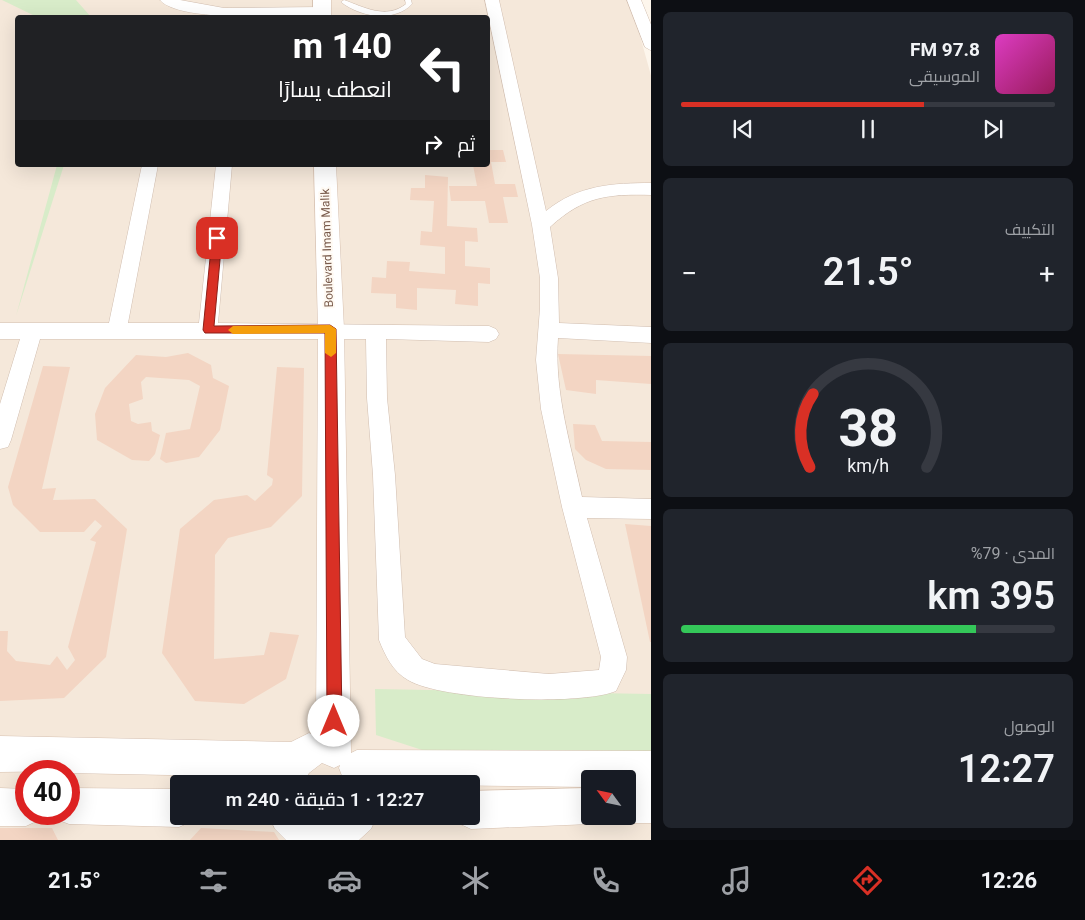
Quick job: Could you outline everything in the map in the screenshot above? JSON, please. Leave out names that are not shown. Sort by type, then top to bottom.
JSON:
[{"type":"street","points":[[167,0],[205,5],[331,5]]},
{"type":"street","points":[[376,331],[377,398],[384,476],[392,640],[403,660],[410,667],[431,678],[558,687],[591,686],[607,682],[613,670],[614,657],[573,507],[552,409],[546,360],[550,292],[541,225],[492,0]]},
{"type":"street","points":[[634,0],[651,47]]},
{"type":"street","points":[[117,330],[150,167]]},
{"type":"street","points":[[208,330],[224,167]]},
{"type":"street","name":"Boulevard Imam Malik","points":[[325,167],[330,329],[351,767]]},
{"type":"street","points":[[541,225],[565,203],[583,194],[600,190],[651,189]]},
{"type":"street","points":[[0,331],[330,329],[489,334]]},
{"type":"street","points":[[547,330],[651,336]]},
{"type":"street","points":[[0,440],[32,331]]},
{"type":"street","points":[[573,507],[651,509]]},
{"type":"street","points":[[0,754],[291,772],[308,752],[322,748],[351,767],[651,769]]},
{"type":"street","points":[[636,805],[651,805]]},
{"type":"street","points":[[80,806],[170,808]]},
{"type":"street","points":[[480,810],[581,806]]},
{"type":"street","points":[[0,807],[15,807]]},
{"type":"street","points":[[293,825],[306,836],[322,840],[345,831]]},
{"type":"lane","points":[[331,5],[384,13],[398,12],[409,4],[408,0]]},
{"type":"shaded area","points":[[0,0],[630,0],[651,75],[651,840],[0,840]]},
{"type":"green space","points":[[2,0],[76,0],[89,15],[33,15]]},
{"type":"green space","points":[[56,167],[63,167],[16,316]]},
{"type":"green space","points":[[375,689],[651,694],[651,764],[456,761],[376,735]]},
{"type":"building","points":[[490,150],[503,150],[506,162],[491,162],[495,184],[515,184],[518,197],[503,197],[508,223],[489,223],[485,201],[451,201],[449,186],[477,186],[473,167],[490,167]]},
{"type":"building","points":[[425,175],[448,177],[447,226],[477,228],[478,242],[465,241],[465,266],[490,268],[490,284],[478,283],[478,306],[455,304],[456,290],[417,288],[417,310],[396,308],[396,294],[371,293],[372,277],[386,278],[387,261],[410,262],[409,271],[445,274],[445,247],[420,245],[421,231],[432,232],[434,201],[410,200],[411,188],[425,188]]},
{"type":"building","points":[[188,353],[211,365],[213,378],[229,386],[220,430],[199,457],[166,463],[160,459],[166,433],[190,429],[200,386],[189,380],[146,377],[141,382],[143,399],[129,404],[131,421],[138,424],[151,422],[152,431],[160,435],[155,454],[149,461],[132,460],[97,440],[95,414],[105,388],[136,355],[166,357]]},
{"type":"building","points":[[558,354],[651,356],[651,384],[596,380],[596,394],[566,390]]},
{"type":"building","points":[[43,366],[70,367],[42,489],[56,488],[53,500],[95,499],[127,529],[106,657],[64,698],[0,701],[0,631],[8,631],[7,651],[16,661],[50,665],[57,656],[67,670],[75,660],[68,647],[96,542],[90,540],[102,526],[95,520],[84,532],[40,532],[13,505],[8,487]]},
{"type":"building","points":[[277,367],[304,368],[302,496],[271,527],[228,538],[215,555],[214,659],[264,655],[270,632],[299,635],[286,679],[244,704],[195,701],[162,653],[180,529],[214,500],[247,495],[255,501],[272,485],[273,479],[267,475]]},
{"type":"building","points":[[573,424],[595,425],[602,441],[651,442],[651,470],[606,469],[586,460],[575,449]]},
{"type":"building","points":[[625,524],[651,526],[650,642]]},
{"type":"building","points":[[0,828],[52,828],[58,840],[0,840]]},
{"type":"building","points":[[201,828],[274,832],[279,840],[190,840]]},
{"type":"slow traffic","points":[[233,330],[330,329],[331,353]]},
{"type":"route","points":[[217,238],[208,330],[330,329],[334,721]]}]
